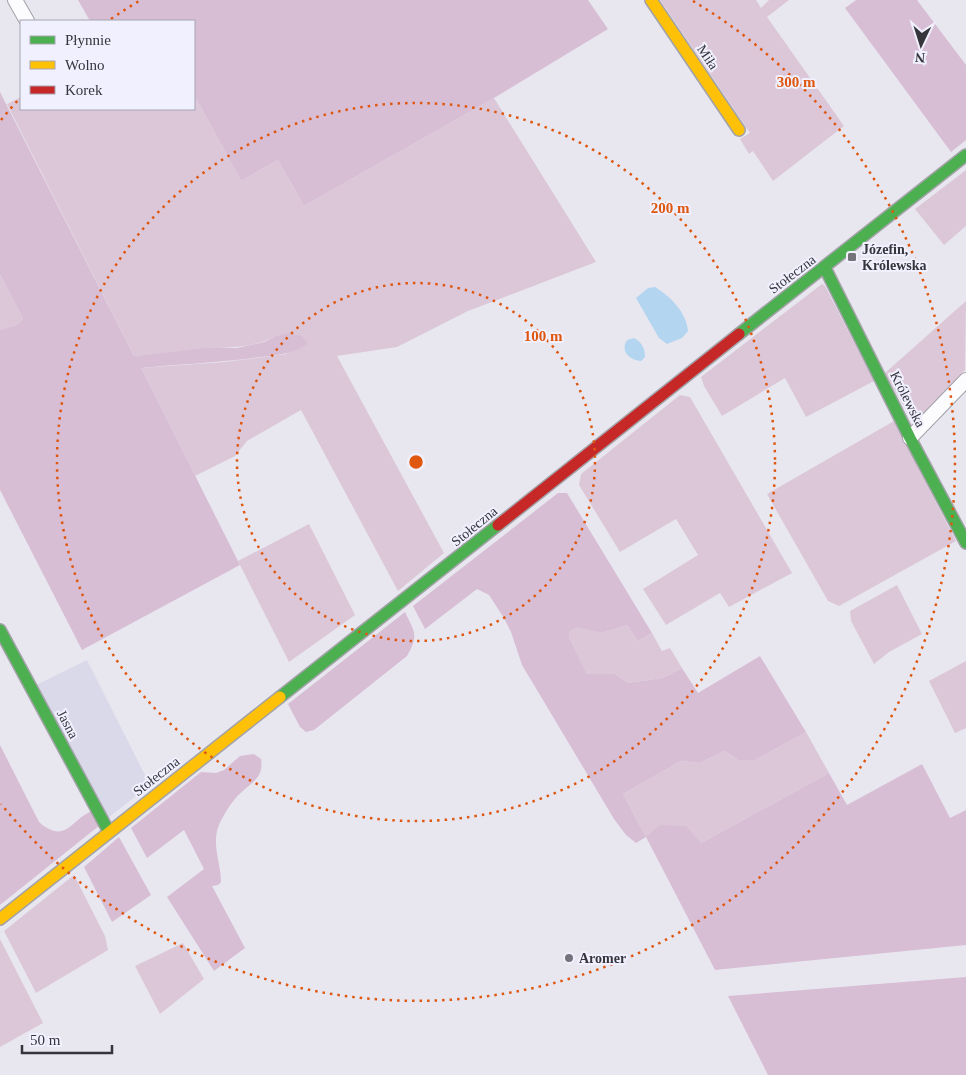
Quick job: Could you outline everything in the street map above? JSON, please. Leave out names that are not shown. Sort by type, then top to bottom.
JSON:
[{"type":"street","points":[[15,0],[25,20]]},
{"type":"street","name":"Miła","points":[[651,0],[740,130]]},
{"type":"street","name":"Stołeczna","points":[[0,919],[966,155]]},
{"type":"street","name":"Królewska","points":[[825,268],[910,438],[966,543]]},
{"type":"street","points":[[910,438],[966,380]]},
{"type":"street","name":"Jasna","points":[[0,630],[109,832]]},
{"type":"shaded area","points":[[78,0],[588,0],[608,29],[494,98],[304,206],[278,160],[241,181],[197,100],[195,101],[195,20],[89,20]]},
{"type":"shaded area","points":[[660,0],[756,0],[761,8],[769,0],[789,0],[767,17],[844,126],[773,181],[753,151],[749,154],[740,139],[750,133]]},
{"type":"shaded area","points":[[856,0],[917,0],[966,65],[966,140],[951,152],[845,8]]},
{"type":"shaded area","points":[[0,92],[134,356],[206,348],[237,348],[264,342],[288,333],[302,336],[308,344],[288,353],[225,361],[141,368],[240,565],[82,650],[0,490],[0,330],[16,325],[23,319],[0,274]]},
{"type":"shaded area","points":[[20,98],[20,110],[195,110],[195,101],[197,100],[241,181],[278,160],[304,206],[494,98],[596,262],[468,311],[397,347],[337,356],[444,553],[398,591],[301,410],[247,441],[235,456],[195,476],[141,368],[224,362],[287,354],[274,337],[265,341],[240,346],[134,356],[7,104]]},
{"type":"shaded area","points":[[966,170],[966,226],[944,245],[915,209]]},
{"type":"shaded area","points":[[0,274],[23,319],[16,325],[0,330]]},
{"type":"shaded area","points":[[822,284],[825,286],[874,381],[806,417],[785,378],[722,416],[704,386],[701,377]]},
{"type":"shaded area","points":[[966,301],[965,370],[914,424],[885,373]]},
{"type":"shaded area","points":[[680,395],[690,397],[792,573],[729,607],[720,593],[666,625],[643,589],[698,555],[676,519],[620,552],[579,485],[581,474]]},
{"type":"shaded area","points":[[894,421],[956,541],[839,606],[828,601],[767,494]]},
{"type":"shaded area","points":[[558,493],[567,493],[652,633],[638,641],[627,625],[602,633],[577,627],[570,631],[569,637],[587,674],[615,674],[628,683],[662,678],[682,668],[698,693],[760,656],[806,732],[755,760],[738,760],[725,751],[699,763],[681,761],[623,794],[646,837],[636,843],[626,835],[614,819],[522,665],[511,632],[489,595],[477,589],[425,629],[413,606]]},
{"type":"shaded area","points":[[309,524],[355,615],[289,662],[238,561]]},
{"type":"shaded area","points":[[897,585],[922,634],[889,652],[874,664],[851,621],[850,611]]},
{"type":"shaded area","points":[[405,612],[414,634],[413,643],[407,656],[314,730],[306,732],[300,727],[288,704]]},
{"type":"shaded area","points":[[627,625],[638,641],[652,633],[662,651],[670,648],[682,668],[662,678],[628,683],[615,674],[587,674],[569,637],[570,631],[577,626],[602,633]]},
{"type":"shaded area","points":[[87,660],[150,785],[108,818],[36,685]]},
{"type":"shaded area","points":[[966,661],[966,728],[955,733],[929,681]]},
{"type":"shaded area","points":[[806,732],[829,773],[701,843],[646,837],[623,794],[681,761],[699,763],[725,751],[738,760],[755,760]]},
{"type":"shaded area","points":[[0,745],[39,822],[48,829],[62,831],[92,811],[100,825],[0,905]]},
{"type":"shaded area","points":[[254,754],[261,759],[260,772],[254,782],[239,794],[226,811],[219,825],[216,846],[221,882],[218,885],[212,886],[245,948],[214,971],[167,897],[204,869],[184,830],[147,858],[131,828],[201,772],[216,773],[224,770],[240,756]]},
{"type":"shaded area","points":[[922,764],[950,818],[966,810],[966,945],[715,970],[646,837],[660,825],[686,826],[701,843],[829,773],[847,805]]},
{"type":"shaded area","points":[[119,837],[151,895],[112,922],[84,867]]},
{"type":"shaded area","points":[[74,875],[105,936],[108,950],[36,993],[4,931]]},
{"type":"shaded area","points":[[0,939],[43,1023],[0,1047]]},
{"type":"shaded area","points":[[183,943],[204,979],[160,1014],[135,966]]},
{"type":"shaded area","points":[[966,977],[966,1075],[768,1075],[728,996]]},
{"type":"water","points":[[655,287],[667,295],[677,306],[687,324],[688,331],[682,338],[667,344],[659,338],[636,298],[648,288]]},
{"type":"water","points":[[634,338],[644,349],[645,357],[641,361],[629,357],[625,351],[627,340]]},
{"type":"traffic: fast","points":[[739,334],[966,155]]},
{"type":"traffic: fast","points":[[825,268],[910,438],[966,543]]},
{"type":"traffic: fast","points":[[280,697],[498,525]]},
{"type":"traffic: fast","points":[[0,630],[109,832]]},
{"type":"traffic: slow","points":[[651,0],[739,130]]},
{"type":"traffic: slow","points":[[0,919],[280,697]]},
{"type":"traffic: jam","points":[[498,525],[739,334]]},
{"type":"place","name":"Józefin, Królewska","points":[[852,257]]},
{"type":"place","name":"Aromer","points":[[569,958]]}]
